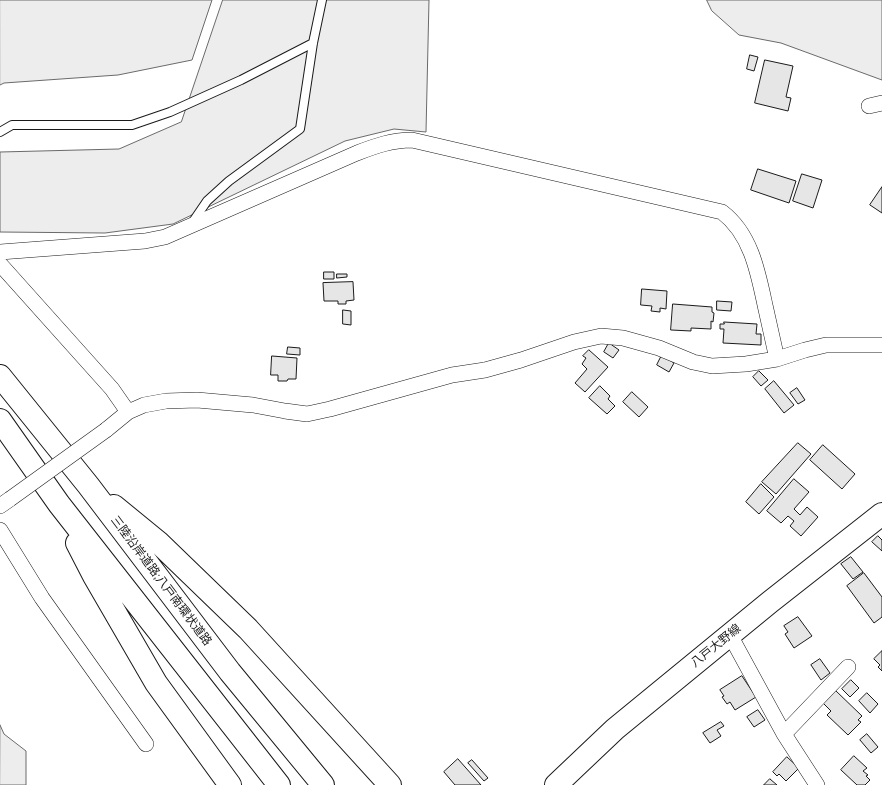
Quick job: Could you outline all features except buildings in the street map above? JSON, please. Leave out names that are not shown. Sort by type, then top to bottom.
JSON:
[{"type":"main road","name":"三陸沿岸道路;八戸南環状道路","points":[[0,376],[88,485],[230,672],[323,785]]},
{"type":"main road","points":[[0,420],[59,504],[279,785]]},
{"type":"main road","points":[[88,485],[158,542],[248,629],[390,785]]},
{"type":"main road","points":[[59,504],[94,576],[156,683],[230,785]]},
{"type":"main road","name":"八戸大野線","points":[[556,785],[615,729],[882,514]]},
{"type":"street","points":[[0,252],[145,241],[165,237],[357,153],[400,140],[412,140],[722,212],[731,219],[750,249],[758,273],[777,359]]},
{"type":"street","points":[[0,264],[112,389],[128,412]]},
{"type":"street","points":[[5,503],[106,430],[128,412],[144,405],[166,401],[197,400],[253,405],[307,414],[452,375],[485,370],[521,360],[574,342],[601,336],[623,338],[659,348],[693,362],[712,366],[746,364],[777,359],[826,345],[882,345]]},
{"type":"street","points":[[0,530],[42,598],[146,744]]},
{"type":"street","points":[[730,635],[784,734],[817,785]]},
{"type":"street","points":[[784,734],[848,667]]},
{"type":"lane","points":[[190,226],[207,201],[229,181],[300,129],[313,43],[322,0]]},
{"type":"lane","points":[[0,132],[12,125],[132,125],[170,112],[234,83],[313,43]]},
{"type":"shaded area","points":[[0,0],[212,0],[192,60],[118,75],[4,83],[0,85]]},
{"type":"shaded area","points":[[223,0],[429,0],[426,132],[394,129],[345,141],[173,224],[105,233],[0,232],[0,152],[119,149],[181,122]]},
{"type":"shaded area","points":[[707,0],[882,0],[882,80],[781,43],[739,35],[712,11]]},
{"type":"shaded area","points":[[0,725],[4,734],[26,751],[26,785],[0,785]]}]
